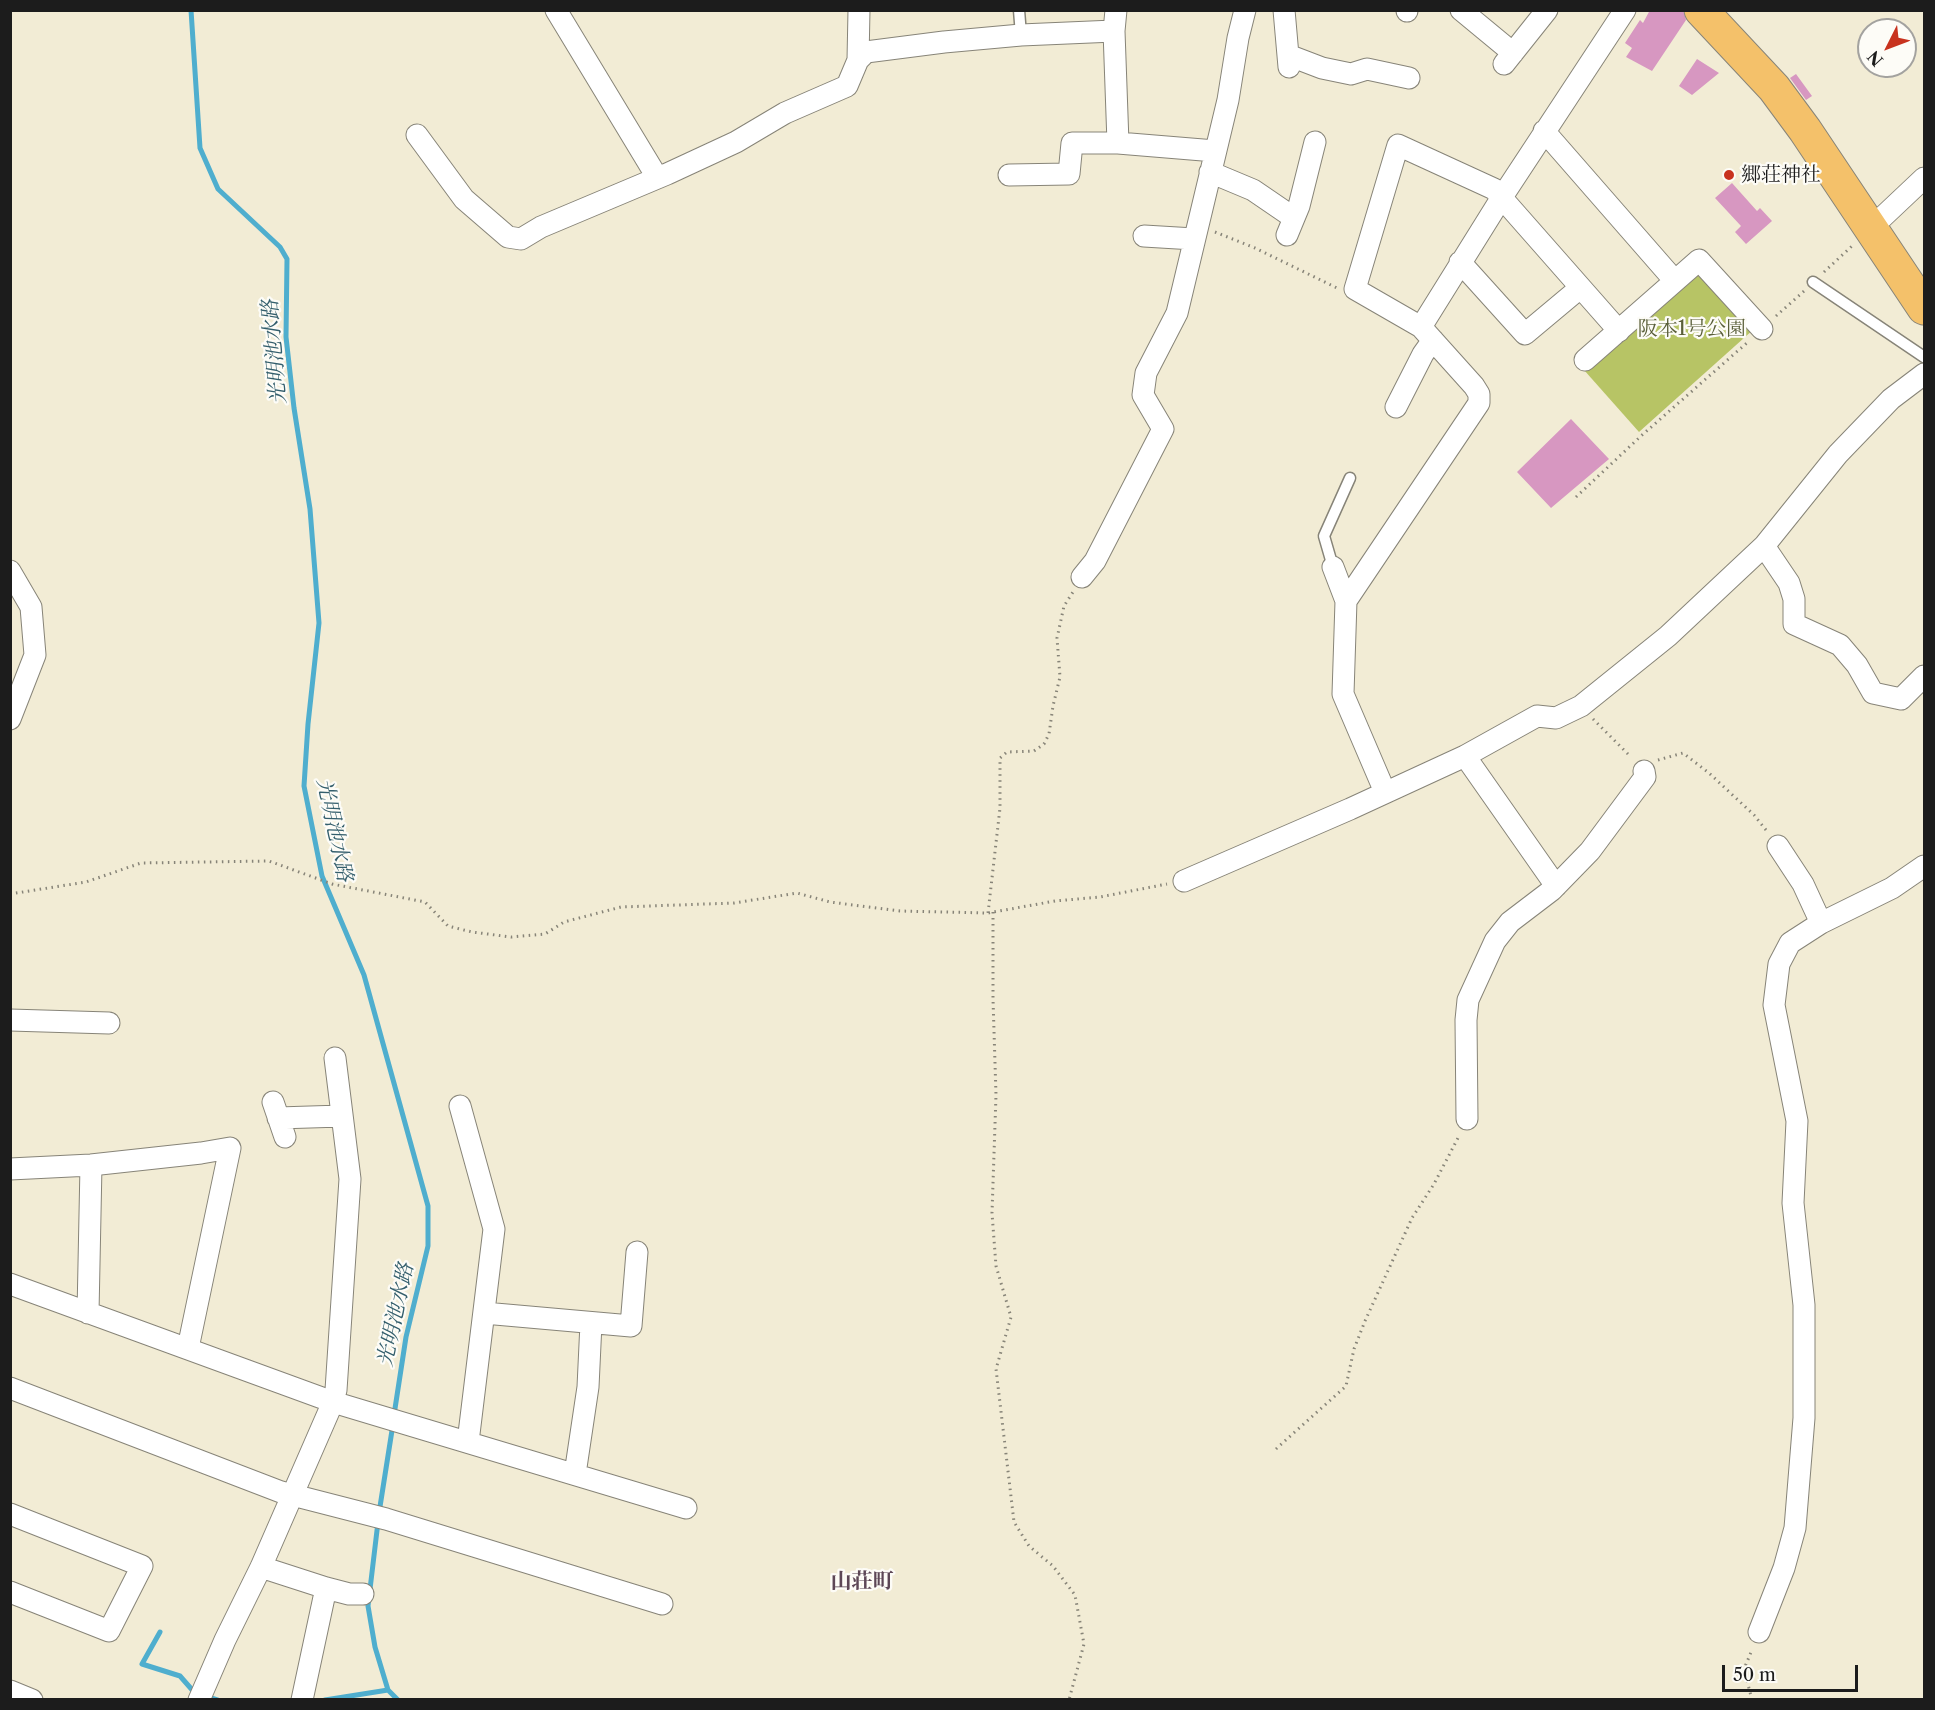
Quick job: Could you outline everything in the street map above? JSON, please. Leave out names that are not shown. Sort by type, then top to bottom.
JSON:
[{"type":"main road","points":[[1701,10],[1774,88],[1805,130],[1924,308]]},
{"type":"street","points":[[556,10],[657,177]]},
{"type":"street","points":[[417,135],[464,199],[508,237],[521,239],[541,227],[736,142],[785,113],[847,86],[858,60],[859,10]]},
{"type":"street","points":[[1082,577],[1095,561],[1163,429],[1143,395],[1146,373],[1177,313],[1228,100],[1245,10]]},
{"type":"street","points":[[1284,10],[1289,63],[1351,74],[1369,62],[1409,78]]},
{"type":"street","points":[[1461,10],[1509,59],[1548,10]]},
{"type":"street","points":[[1396,407],[1423,354],[1427,334],[1460,262],[1625,10]]},
{"type":"street","points":[[858,60],[866,52],[879,49],[1021,35],[1115,21],[1118,143]]},
{"type":"street","points":[[1544,131],[1675,281]]},
{"type":"street","points":[[1009,175],[1069,174],[1072,143],[1118,143],[1213,162],[1253,190],[1290,226],[1299,206],[1315,142]]},
{"type":"street","points":[[1346,602],[1479,403],[1479,394],[1474,386],[1427,334],[1355,289],[1398,145],[1494,189],[1618,331]]},
{"type":"street","points":[[1871,228],[1924,178]]},
{"type":"street","points":[[1144,236],[1196,232]]},
{"type":"street","points":[[1586,360],[1699,260],[1762,329]]},
{"type":"street","points":[[1460,262],[1525,334],[1580,288]]},
{"type":"street","points":[[1184,881],[1465,756],[1536,716],[1556,718],[1581,706],[1668,636],[1764,546],[1838,454],[1891,399],[1924,374]]},
{"type":"street","points":[[1764,546],[1789,583],[1794,599],[1794,624],[1840,645],[1857,665],[1873,693],[1901,699],[1924,676]]},
{"type":"street","points":[[1333,567],[1346,602],[1343,694],[1385,792]]},
{"type":"street","points":[[10,571],[31,607],[35,655],[10,719]]},
{"type":"street","points":[[1465,756],[1556,886]]},
{"type":"street","points":[[1467,1119],[1466,1020],[1468,1000],[1495,941],[1510,921],[1556,886],[1590,851],[1645,777],[1644,771]]},
{"type":"street","points":[[1778,846],[1803,884],[1821,923]]},
{"type":"street","points":[[1759,1632],[1784,1568],[1795,1528],[1804,1418],[1804,1305],[1793,1203],[1797,1121],[1774,1005],[1779,964],[1790,943],[1821,923],[1892,888],[1924,866]]},
{"type":"street","points":[[10,1020],[110,1023]]},
{"type":"street","points":[[199,1700],[261,1567],[333,1402],[336,1390],[350,1179],[335,1058]]},
{"type":"street","points":[[460,1106],[494,1229],[468,1442]]},
{"type":"street","points":[[279,1119],[342,1116]]},
{"type":"street","points":[[10,1169],[91,1165],[230,1148],[188,1348]]},
{"type":"street","points":[[88,1313],[91,1165]]},
{"type":"street","points":[[484,1313],[632,1326],[637,1251]]},
{"type":"street","points":[[10,1284],[333,1402],[686,1508]]},
{"type":"street","points":[[575,1474],[588,1387],[591,1323]]},
{"type":"street","points":[[10,1388],[292,1495],[379,1517],[662,1604]]},
{"type":"street","points":[[10,1514],[142,1566],[110,1631],[10,1592]]},
{"type":"street","points":[[261,1567],[326,1588],[349,1594],[363,1594]]},
{"type":"street","points":[[302,1700],[326,1588]]},
{"type":"street","points":[[10,1691],[33,1700]]},
{"type":"lane","points":[[1019,10],[1021,35]]},
{"type":"lane","points":[[1813,282],[1924,357]]},
{"type":"lane","points":[[1333,567],[1324,536],[1350,478]]},
{"type":"path","points":[[1576,497],[1871,228]]},
{"type":"path","points":[[1196,232],[1255,248],[1347,293],[1355,289]]},
{"type":"path","points":[[1069,1700],[1084,1644],[1075,1595],[1053,1566],[1029,1546],[1014,1522],[996,1369],[1011,1317],[996,1266],[992,1213],[996,1095],[991,912],[1000,808],[1000,758],[1007,752],[1034,751],[1044,744],[1049,734],[1054,698],[1060,677],[1057,638],[1064,606],[1082,577]]},
{"type":"path","points":[[1581,706],[1644,771],[1652,761],[1683,753],[1709,773],[1754,815],[1778,846]]},
{"type":"path","points":[[10,894],[86,882],[141,863],[269,861],[332,884],[425,902],[448,927],[511,937],[545,934],[564,922],[621,907],[734,903],[797,893],[830,902],[900,911],[991,912],[1055,901],[1100,897],[1184,881]]},
{"type":"path","points":[[1276,1449],[1346,1386],[1354,1349],[1365,1321],[1412,1218],[1464,1130],[1467,1119]]},
{"type":"path","points":[[1752,1700],[1744,1669],[1759,1632]]},
{"type":"green space","name":"阪本1号公園","points":[[1694,271],[1703,271],[1754,329],[1639,432],[1584,370]]},
{"type":"building","points":[[1650,10],[1683,10],[1686,20],[1652,71],[1626,57],[1632,48],[1625,43],[1640,20],[1643,23]]},
{"type":"building","points":[[1697,59],[1719,73],[1692,95],[1679,86]]},
{"type":"building","points":[[1796,74],[1812,96],[1806,100],[1790,78]]},
{"type":"building","points":[[1732,183],[1757,211],[1760,208],[1772,221],[1746,244],[1735,232],[1741,226],[1715,198]]},
{"type":"building","points":[[1571,419],[1609,459],[1551,508],[1517,472]]},
{"type":"waterway","name":"光明池水路","points":[[191,10],[200,148],[218,189],[280,247],[287,259],[286,337],[294,408],[310,509],[319,623],[304,786],[322,876],[364,975],[428,1206],[428,1246],[406,1337],[394,1415]]},
{"type":"waterway","name":"光明池水路","points":[[379,1513],[393,1424]]},
{"type":"waterway","name":"光明池水路","points":[[378,1522],[368,1606],[375,1647],[388,1690],[398,1700]]},
{"type":"waterway","points":[[160,1632],[142,1664],[180,1676],[194,1692]]},
{"type":"waterway","points":[[325,1700],[388,1690]]},
{"type":"waterway","points":[[212,1698],[218,1700]]},
{"type":"place","name":"郷荘神社","points":[[1729,175]]},
{"type":"district","name":"山荘町","points":[[862,1582]]}]
